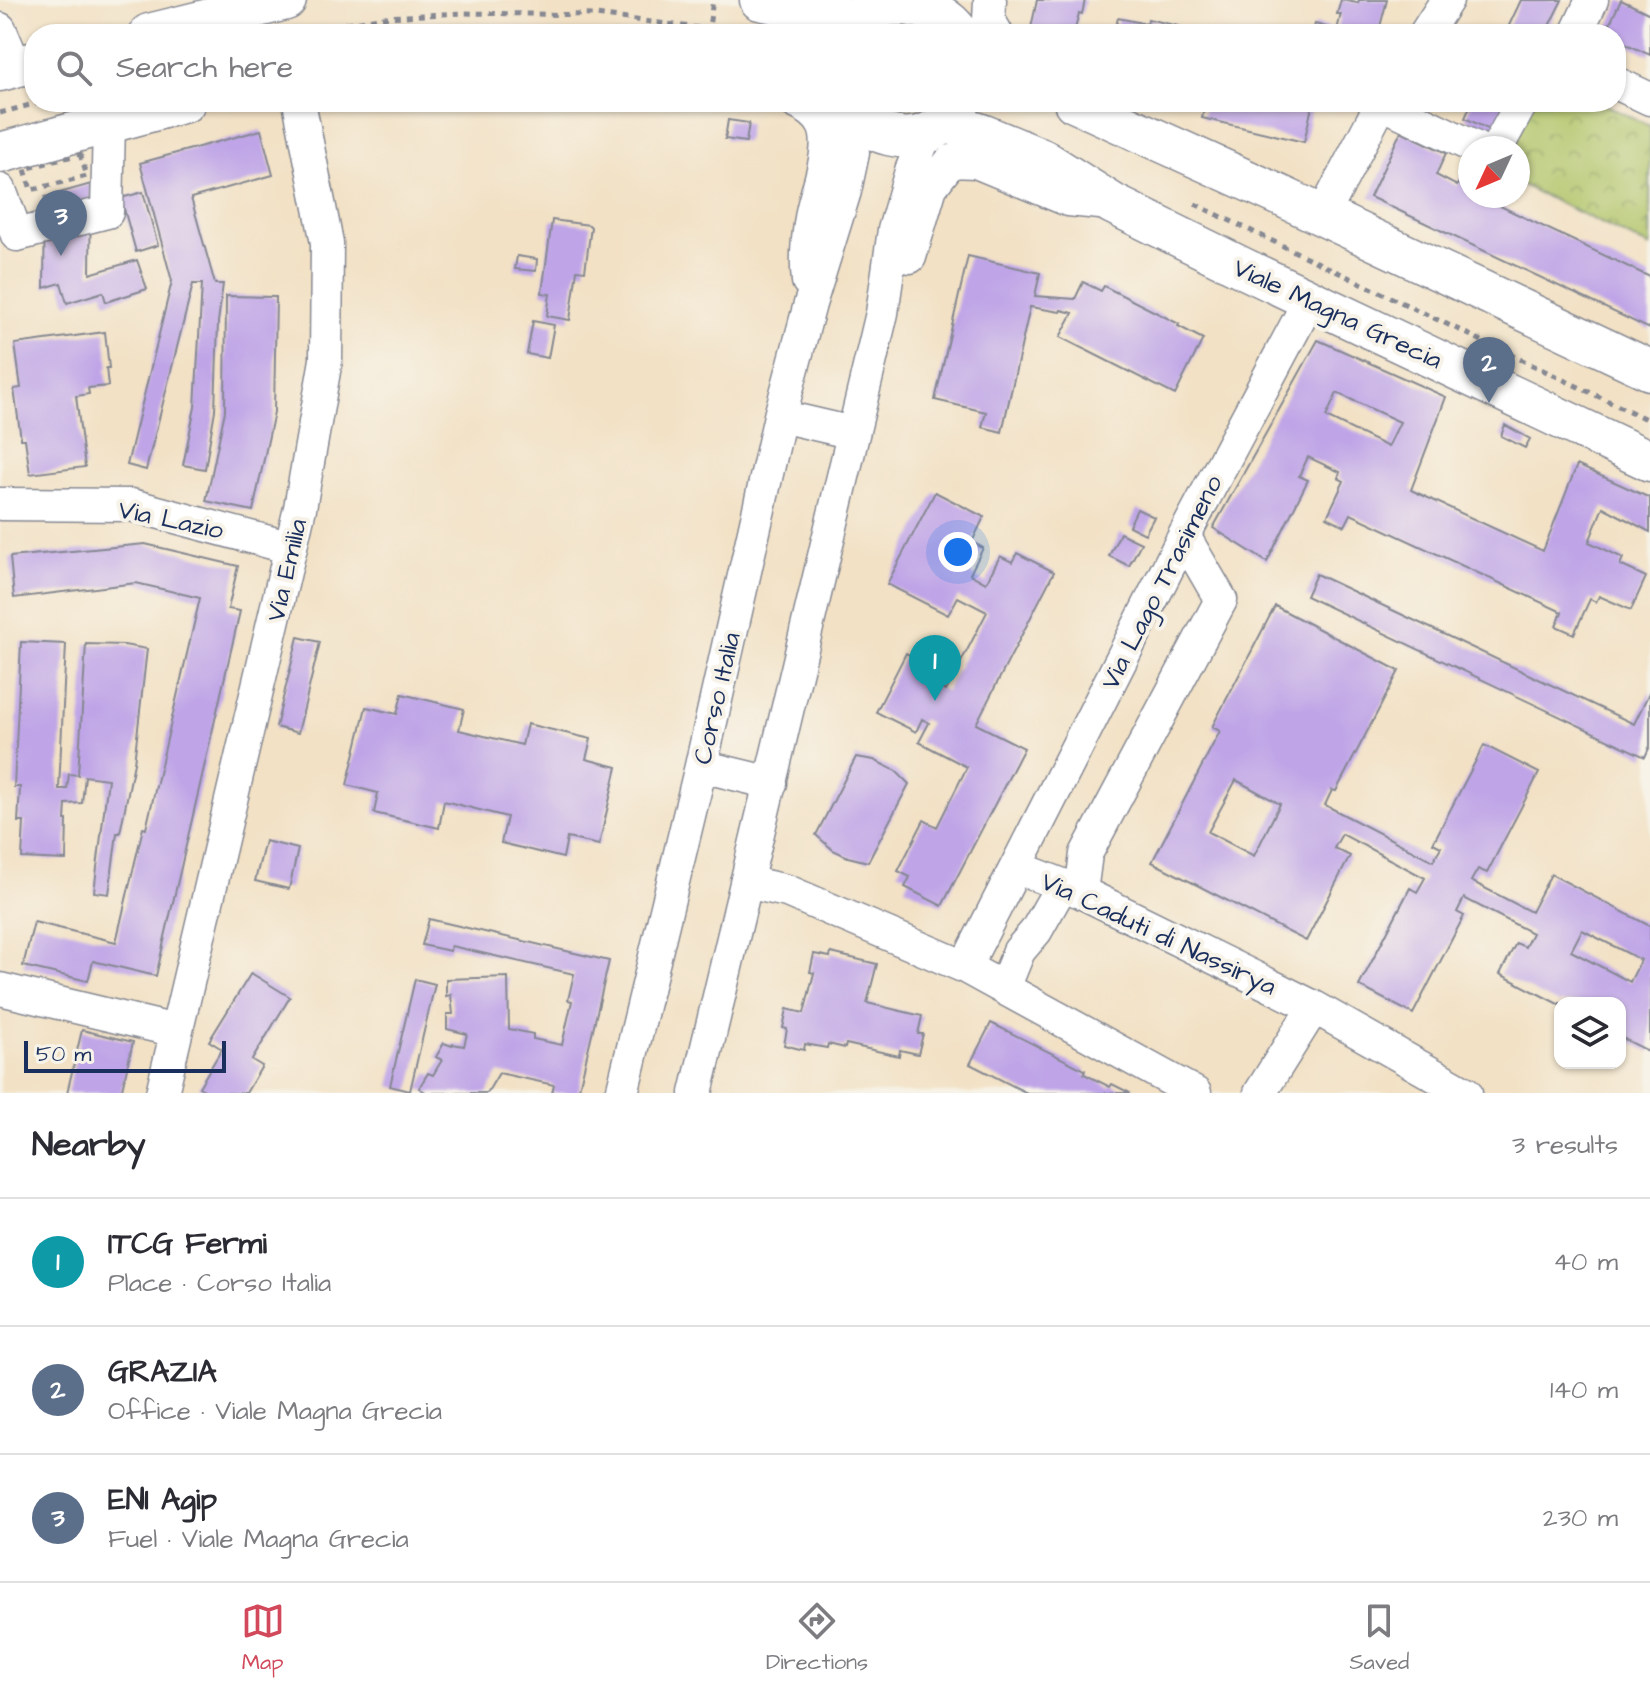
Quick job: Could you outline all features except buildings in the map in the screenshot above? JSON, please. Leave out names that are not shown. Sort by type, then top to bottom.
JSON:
[{"type":"main road","points":[[760,0],[859,16],[889,2],[912,2],[974,19]]},
{"type":"main road","points":[[228,24],[292,16]]},
{"type":"main road","points":[[0,153],[149,112]]},
{"type":"main road","points":[[834,112],[885,135],[906,137],[946,130]]},
{"type":"main road","points":[[1116,114],[1650,370]]},
{"type":"main road","name":"Viale Magna Grecia","points":[[946,130],[984,135],[1042,159],[1113,204],[1650,461]]},
{"type":"street","points":[[1431,24],[1447,0]]},
{"type":"street","points":[[1581,24],[1592,0]]},
{"type":"street","points":[[0,29],[17,67]]},
{"type":"street","points":[[1626,88],[1650,99]]},
{"type":"street","name":"Via Emilia","points":[[162,1093],[300,508],[326,360],[327,243],[301,112]]},
{"type":"street","name":"Corso Italia","points":[[622,1093],[701,766],[780,416],[848,179],[853,153],[827,112]]},
{"type":"street","points":[[1323,215],[1377,112]]},
{"type":"street","points":[[1401,112],[1458,139]]},
{"type":"street","points":[[1504,136],[1517,112]]},
{"type":"street","points":[[0,190],[17,235],[107,212],[109,123]]},
{"type":"street","points":[[696,1093],[882,313],[894,230],[911,171],[946,130]]},
{"type":"street","name":"Via Lago Trasimeno","points":[[1016,867],[1184,536],[1310,299]]},
{"type":"street","points":[[780,416],[853,433]]},
{"type":"street","name":"Via Lazio","points":[[0,504],[131,505],[291,548]]},
{"type":"street","points":[[1004,988],[1019,951],[1071,888],[1086,854],[1221,600],[1184,536]]},
{"type":"street","points":[[701,766],[771,783]]},
{"type":"street","name":"Via Caduti di Nassirya","points":[[965,967],[1016,867],[1071,888],[1314,1007],[1466,1093]]},
{"type":"street","points":[[746,882],[787,891],[965,967],[1195,1093]]},
{"type":"street","points":[[0,989],[176,1031]]},
{"type":"street","points":[[1260,1093],[1314,1007]]},
{"type":"path","points":[[709,24],[713,0]]},
{"type":"path","points":[[292,16],[385,17],[463,13],[596,15],[655,24]]},
{"type":"path","points":[[0,113],[24,107]]},
{"type":"path","points":[[1189,201],[1650,421]]},
{"type":"green space","points":[[1523,112],[1621,112],[1650,126],[1650,247],[1530,189],[1530,136],[1511,136]]},
{"type":"place","name":"ENI Agip","points":[[61,256]]},
{"type":"place","name":"GRAZIA","points":[[1489,403]]},
{"type":"place","name":"ITCG Fermi","points":[[935,701]]}]
